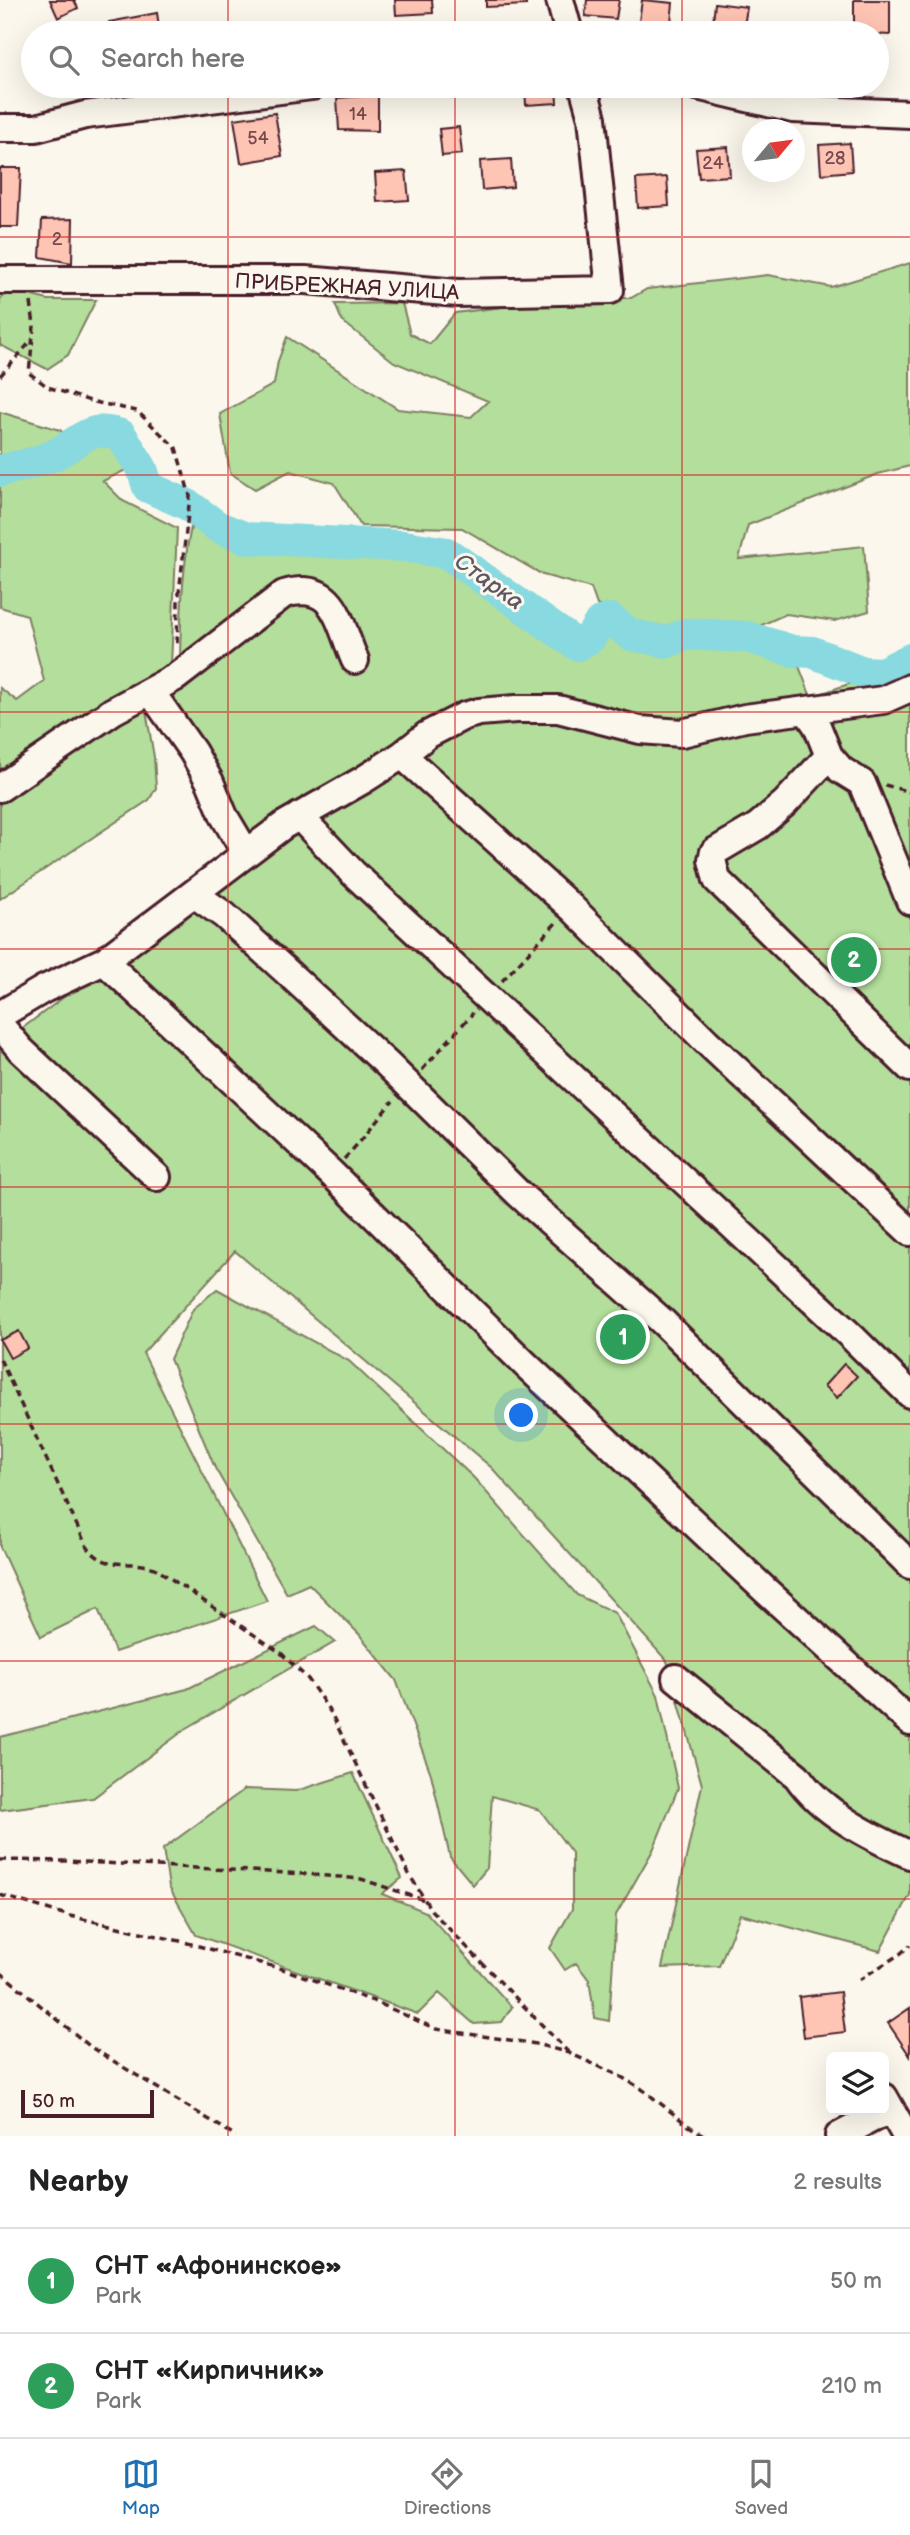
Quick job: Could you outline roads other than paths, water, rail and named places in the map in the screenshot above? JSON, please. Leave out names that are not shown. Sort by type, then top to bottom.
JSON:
[{"type":"street","points":[[560,0],[566,21]]},
{"type":"street","points":[[0,128],[36,128],[85,115],[209,98]]},
{"type":"street","name":"ПРИБРЕЖНАЯ УЛИЦА","points":[[0,280],[305,280],[458,293],[610,290],[592,118],[586,98]]},
{"type":"street","points":[[749,98],[793,108],[910,114]]},
{"type":"street","points":[[0,788],[113,711],[176,677],[274,600],[295,591],[306,590],[323,595],[332,604],[355,660]]},
{"type":"street","points":[[0,1015],[44,989],[104,961],[299,816],[402,755],[427,735],[464,716],[516,709],[558,709],[640,730],[682,733],[745,718],[883,700],[910,688]]},
{"type":"street","points":[[151,692],[193,752],[210,782],[223,816],[246,853]]},
{"type":"street","points":[[806,710],[817,726],[829,756],[841,770],[862,783],[910,901]]},
{"type":"street","points":[[402,755],[572,908],[707,1042],[910,1232]]},
{"type":"street","points":[[829,756],[785,803],[758,826],[714,852],[713,868],[717,880],[910,1068]]},
{"type":"street","points":[[299,816],[353,873],[910,1394]]},
{"type":"street","points":[[194,894],[242,931],[408,1085],[519,1194],[663,1322],[910,1565]]},
{"type":"street","points":[[104,961],[331,1173],[545,1382],[765,1590],[910,1722]]},
{"type":"street","points":[[0,1024],[21,1050],[157,1177]]},
{"type":"street","points":[[676,1678],[797,1776],[807,1790],[827,1808],[910,1855]]},
{"type":"street","points":[[889,2106],[906,2136]]},
{"type":"street","points":[[839,2136],[870,2115]]},
{"type":"waterway","name":"Старка","points":[[0,471],[48,458],[92,433],[109,432],[121,435],[142,469],[148,487],[188,505],[218,527],[246,538],[404,546],[447,553],[577,645],[590,638],[600,622],[610,619],[631,635],[668,642],[685,634],[747,637],[793,651],[812,652],[863,672],[882,673],[910,659]]},
{"type":"place","name":"СНТ «Кирпичник»","points":[[854,960]]},
{"type":"place","name":"СНТ «Афонинское»","points":[[623,1337]]}]
